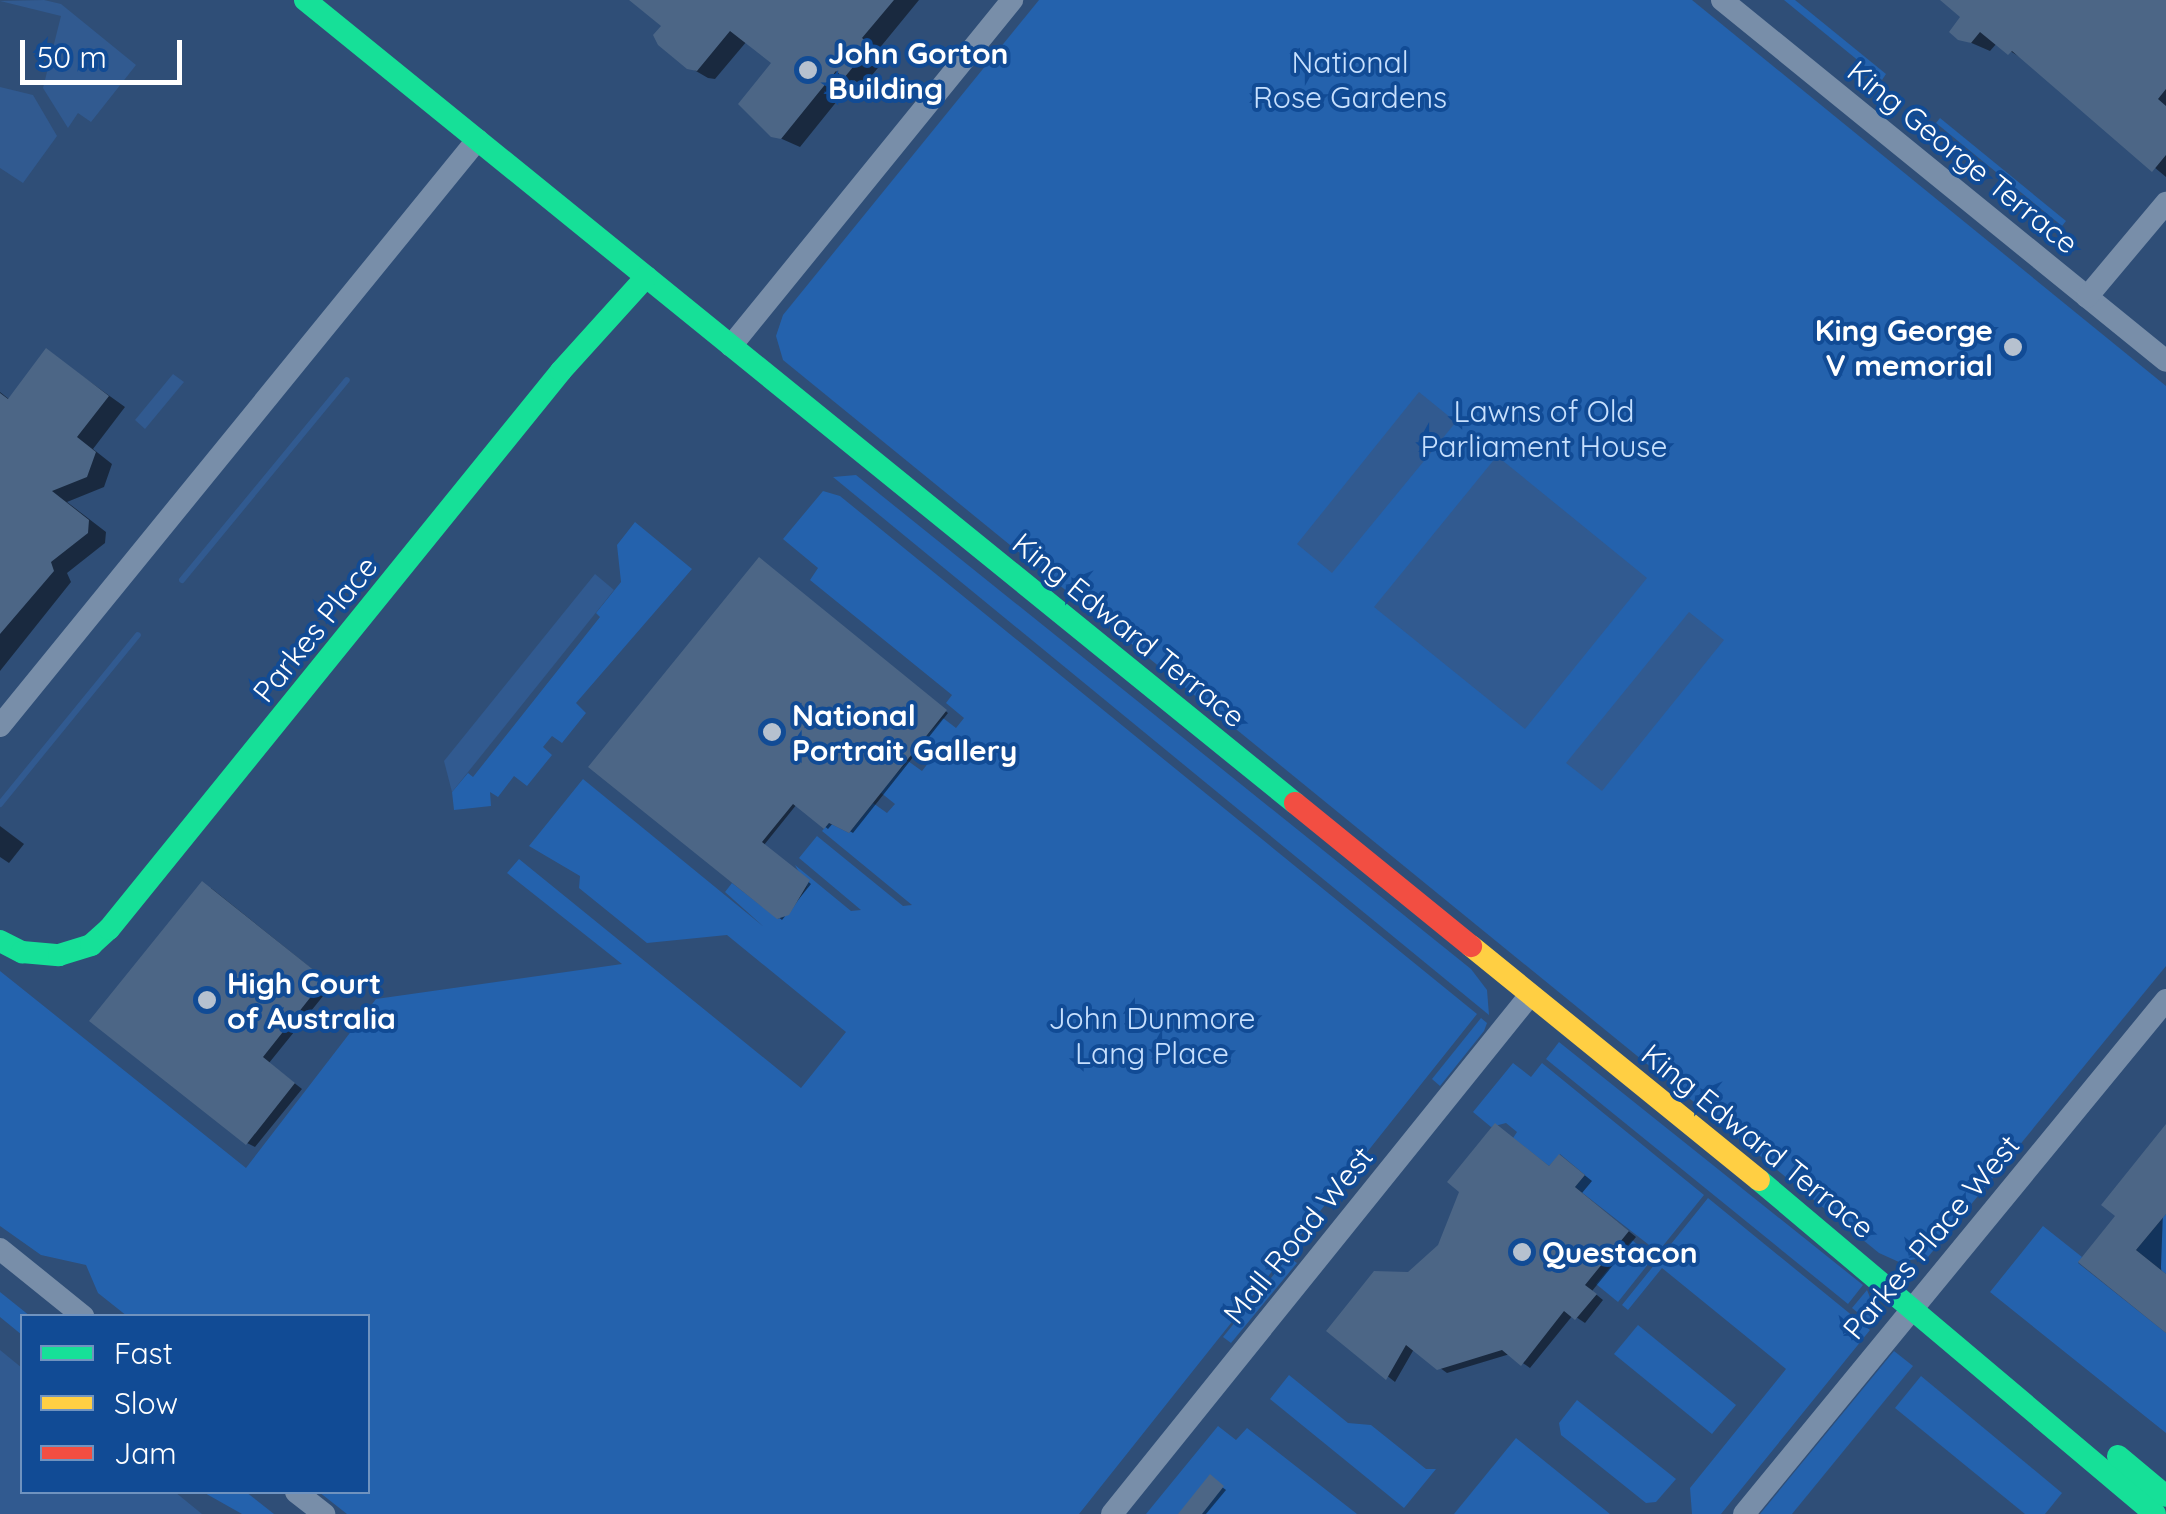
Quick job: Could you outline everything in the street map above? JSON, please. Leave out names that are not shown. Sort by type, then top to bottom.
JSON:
[{"type":"main road","name":"King Edward Terrace","points":[[305,0],[1916,1307],[2155,1514]]},
{"type":"main road","name":"Parkes Place","points":[[0,940],[22,952],[59,955],[91,945],[109,929],[614,306],[646,277]]},
{"type":"main road","name":"King Edward Terrace","points":[[1916,1307],[1954,1320],[2166,1496]]},
{"type":"street","points":[[731,346],[1012,0]]},
{"type":"street","name":"King George Terrace","points":[[1722,0],[2166,361]]},
{"type":"street","points":[[0,726],[477,140]]},
{"type":"street","points":[[2087,296],[2166,202]]},
{"type":"street","points":[[614,306],[619,255]]},
{"type":"street","name":"Mall Road West","points":[[1112,1514],[1530,995]]},
{"type":"street","name":"Parkes Place West","points":[[1744,1514],[2166,1000]]},
{"type":"street","points":[[0,1249],[81,1314]]},
{"type":"street","points":[[299,1494],[324,1514]]},
{"type":"green space","name":"Lawns of Old Parliament House","points":[[1039,0],[1692,0],[2166,386],[2166,966],[1928,1257],[1899,1262],[1879,1253],[783,360],[776,336],[783,315]]},
{"type":"green space","points":[[1784,0],[1795,0],[1886,74],[1882,80]]},
{"type":"green space","points":[[1940,118],[2066,221],[2062,226],[1936,123]]},
{"type":"green space","points":[[856,475],[1471,969],[1487,990],[1489,1015],[833,477]]},
{"type":"green space","name":"John Dunmore Lang Place","points":[[823,491],[840,496],[1477,1014],[1079,1514],[347,1514],[322,1494],[370,1494],[370,1314],[124,1314],[98,1293],[86,1265],[41,1255],[0,1226],[0,971],[246,1168],[376,999],[622,964],[507,873],[519,859],[801,1088],[846,1032],[727,935],[647,943],[579,888],[580,876],[529,846],[583,779],[764,927],[725,892],[732,883],[778,919],[789,914],[807,887],[795,865],[851,911],[861,910],[799,858],[817,836],[903,906],[912,905],[822,831],[829,823],[849,833],[873,803],[887,813],[895,804],[880,792],[908,761],[922,771],[929,762],[914,750],[943,718],[956,728],[964,718],[946,703],[952,695],[810,580],[818,568],[783,539]]},
{"type":"green space","points":[[635,522],[692,569],[576,703],[586,713],[562,743],[552,736],[543,747],[552,755],[527,786],[514,776],[498,797],[490,792],[491,806],[454,810],[452,792],[468,773],[473,777],[600,617],[596,613],[621,582],[617,545]]},
{"type":"green space","points":[[1481,1018],[1487,1023],[1484,1031],[1440,1086],[1432,1079]]},
{"type":"green space","points":[[1559,1042],[1863,1285],[1848,1304],[1546,1059]]},
{"type":"green space","points":[[1513,1063],[1531,1077],[1542,1063],[1704,1195],[1658,1252],[1575,1187],[1585,1175],[1560,1154],[1549,1166],[1513,1138],[1517,1132],[1506,1123],[1491,1127],[1473,1112]]},
{"type":"green space","points":[[1708,1198],[1870,1330],[1721,1514],[1692,1514],[1690,1488],[1786,1369],[1662,1268],[1628,1310],[1622,1305]]},
{"type":"green space","points":[[2166,1214],[2166,1274],[2136,1250]]},
{"type":"green space","points":[[2043,1226],[2082,1257],[2078,1263],[2166,1333],[2166,1433],[1990,1292]]},
{"type":"green space","points":[[1632,1240],[1653,1258],[1618,1302],[1596,1284]]},
{"type":"green space","points":[[1288,1257],[1297,1263],[1231,1343],[1223,1337]]},
{"type":"green space","points":[[1867,1290],[1873,1305],[1872,1324],[1852,1308]]},
{"type":"green space","points":[[0,1292],[28,1314],[20,1314],[20,1333],[0,1317]]},
{"type":"green space","points":[[1638,1325],[1736,1405],[1712,1434],[1614,1354]]},
{"type":"green space","points":[[1894,1351],[1913,1366],[1792,1514],[1760,1514]]},
{"type":"green space","points":[[1289,1375],[1348,1423],[1371,1425],[1426,1469],[1436,1469],[1404,1508],[1270,1399]]},
{"type":"green space","points":[[1921,1376],[2062,1493],[2045,1514],[2025,1514],[1895,1408]]},
{"type":"green space","points":[[1577,1400],[1676,1479],[1656,1502],[1646,1503],[1561,1435],[1559,1423]]},
{"type":"green space","points":[[1218,1426],[1236,1440],[1247,1428],[1357,1514],[1146,1514]]},
{"type":"green space","points":[[1516,1438],[1610,1514],[1454,1514]]},
{"type":"green space","points":[[207,1494],[249,1494],[274,1514],[242,1514]]},
{"type":"shaded area","points":[[44,0],[61,4],[136,65],[91,122],[78,113],[68,128],[43,88],[61,16],[0,1]]},
{"type":"shaded area","points":[[0,87],[33,95],[57,136],[23,183],[0,168]]},
{"type":"shaded area","points":[[173,374],[184,382],[145,429],[135,420]]},
{"type":"shaded area","points":[[1419,392],[1456,422],[1332,573],[1297,544]]},
{"type":"shaded area","points":[[1497,456],[1647,578],[1525,729],[1374,607]]},
{"type":"shaded area","points":[[595,574],[614,590],[452,792],[444,761]]},
{"type":"shaded area","points":[[1689,612],[1724,640],[1602,791],[1566,763]]},
{"type":"shaded area","points":[[0,1350],[20,1366],[20,1494],[177,1494],[202,1514],[0,1514]]},
{"type":"building","name":"John Gorton Building","points":[[629,0],[894,0],[862,38],[871,45],[844,78],[836,71],[781,139],[771,137],[738,104],[771,63],[730,31],[697,71],[687,69],[658,45],[653,35],[661,26]]},
{"type":"building","points":[[1940,0],[2166,0],[2166,89],[2158,99],[2166,106],[2166,155],[2152,172],[2012,51],[2008,55],[1980,32],[1971,43],[1958,40],[1949,32],[1960,17]]},
{"type":"building","points":[[46,348],[109,396],[77,437],[96,452],[87,477],[52,491],[89,520],[88,533],[51,562],[54,571],[0,634],[0,393],[8,399]]},
{"type":"building","name":"National Portrait Gallery","points":[[759,557],[947,710],[849,833],[829,823],[824,829],[793,804],[762,842],[810,880],[789,915],[777,919],[588,767]]},
{"type":"building","name":"High Court of Australia","points":[[202,881],[325,979],[263,1057],[295,1083],[246,1145],[89,1021]]},
{"type":"building","name":"Questacon","points":[[1495,1123],[1549,1166],[1559,1154],[1585,1175],[1575,1187],[1629,1231],[1585,1285],[1597,1294],[1575,1320],[1564,1311],[1521,1366],[1502,1350],[1437,1370],[1406,1345],[1386,1380],[1326,1331],[1374,1271],[1408,1272],[1438,1245],[1459,1192],[1447,1182]]},
{"type":"building","points":[[2166,1124],[2166,1214],[2136,1250],[2166,1274],[2166,1333],[2078,1262],[2115,1216],[2101,1205]]},
{"type":"building","points":[[1210,1474],[1224,1486],[1202,1514],[1178,1514]]},
{"type":"waterway","points":[[182,580],[347,380]]},
{"type":"waterway","points":[[0,804],[138,635]]},
{"type":"traffic: fast","points":[[305,0],[1295,803]]},
{"type":"traffic: fast","points":[[0,941],[22,952],[59,955],[91,945],[109,929],[561,371],[646,277]]},
{"type":"traffic: fast","points":[[1759,1180],[2155,1514]]},
{"type":"traffic: fast","points":[[2118,1456],[2166,1496]]},
{"type":"traffic: slow","points":[[1471,946],[1759,1180]]},
{"type":"traffic: jam","points":[[1295,803],[1471,946]]},
{"type":"place","name":"John Gorton Building","points":[[808,70]]},
{"type":"place","name":"King George V memorial","points":[[2013,347]]},
{"type":"place","name":"National Portrait Gallery","points":[[772,732]]},
{"type":"place","name":"High Court of Australia","points":[[207,1000]]},
{"type":"place","name":"Questacon","points":[[1522,1252]]},
{"type":"park label","name":"National Rose Gardens","points":[[1350,79]]}]
